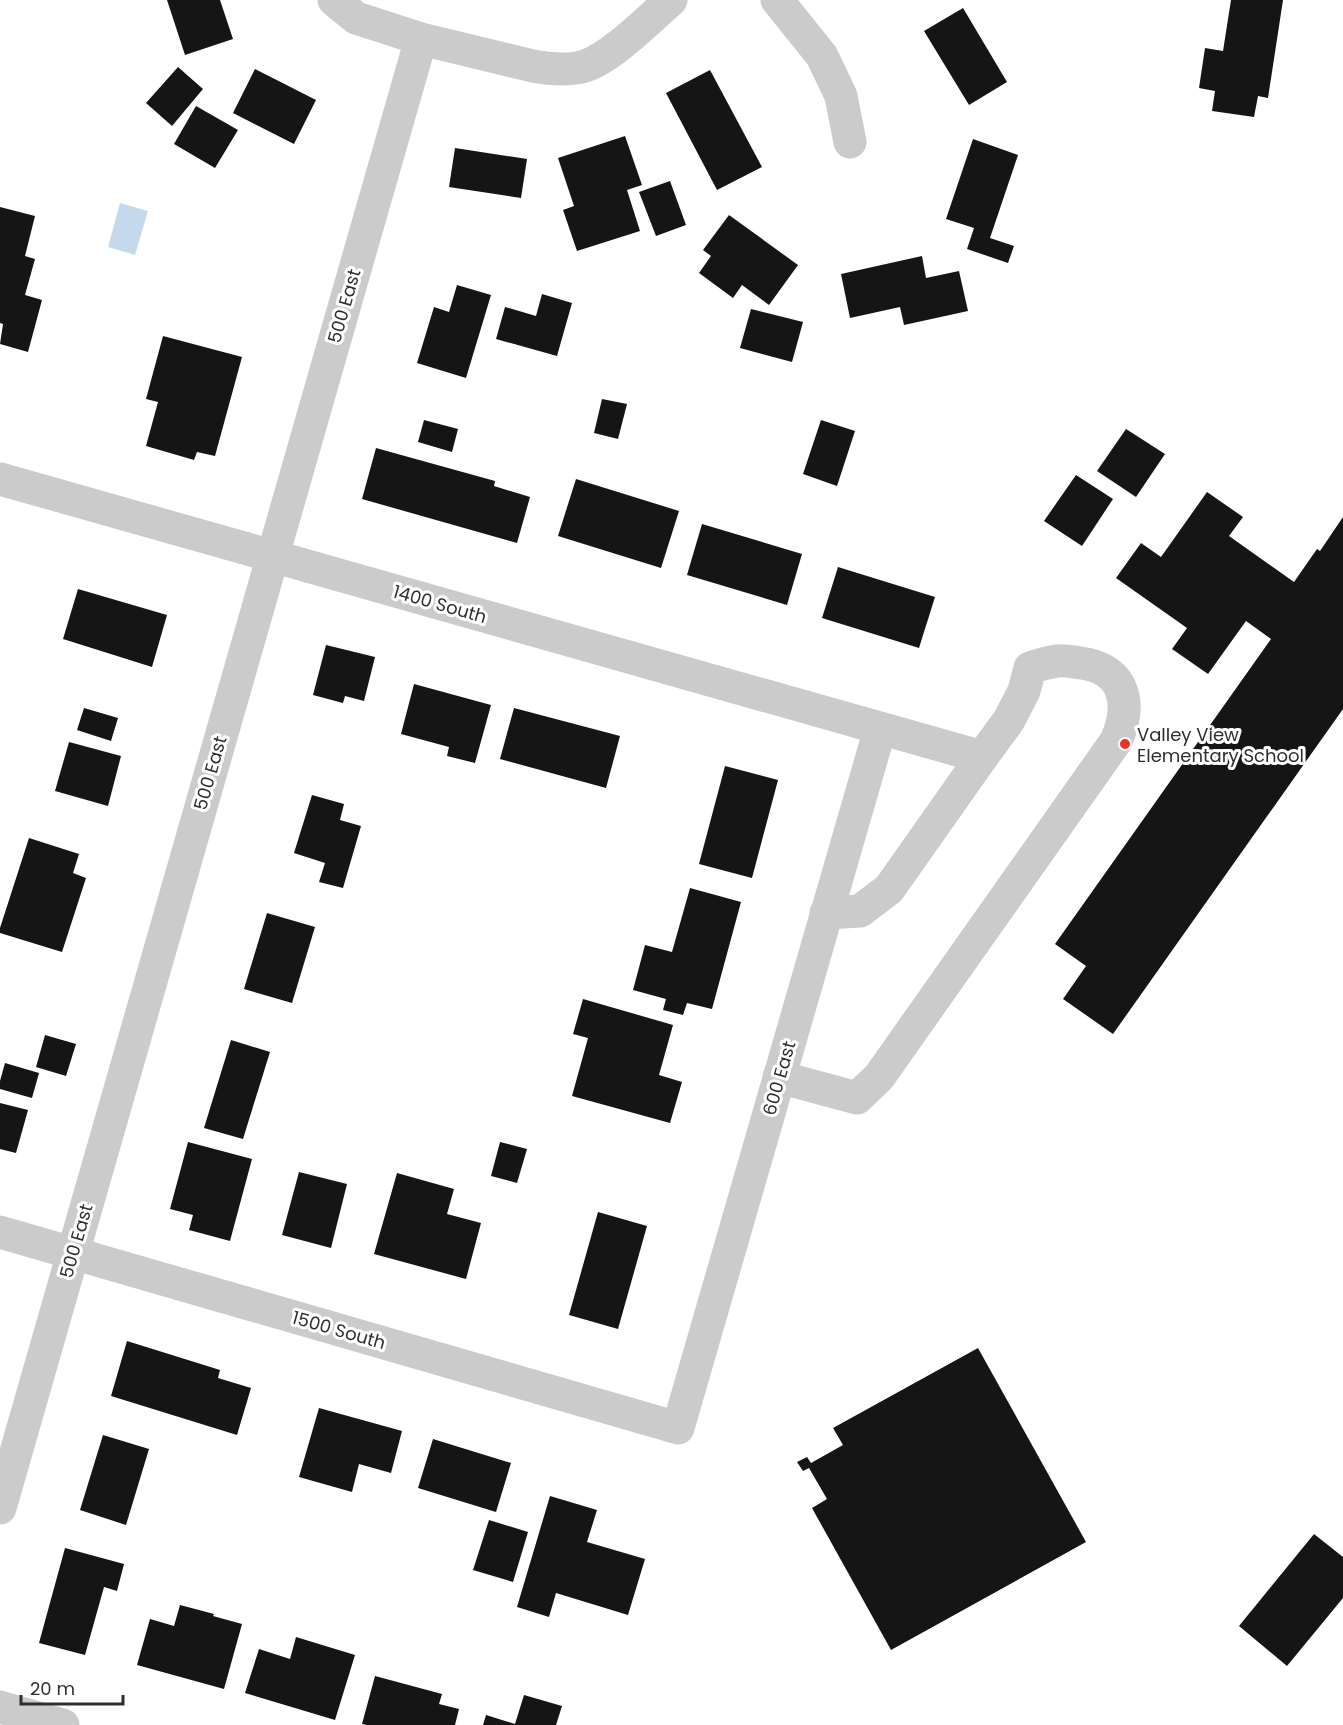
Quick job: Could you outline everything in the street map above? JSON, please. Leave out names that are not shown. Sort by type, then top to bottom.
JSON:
[{"type":"street","points":[[334,0],[356,18],[421,39],[549,69],[584,66],[600,59],[671,0]]},
{"type":"street","points":[[777,0],[822,56],[841,96],[850,142]]},
{"type":"street","name":"500 East","points":[[0,1508],[421,39]]},
{"type":"street","name":"1400 South","points":[[0,479],[982,757]]},
{"type":"street","points":[[779,1077],[857,1098],[879,1077],[1116,741],[1122,727],[1124,711],[1123,694],[1116,680],[1103,669],[1068,661],[1059,660],[1029,668],[1024,691],[1009,720],[889,889],[860,911],[826,913]]},
{"type":"street","name":"600 East","points":[[678,1428],[880,729]]},
{"type":"street","name":"1500 South","points":[[0,1232],[678,1428]]},
{"type":"street","points":[[0,1707],[63,1725]]},
{"type":"water","points":[[120,203],[148,211],[135,255],[108,247]]},
{"type":"building","points":[[167,0],[220,0],[233,39],[185,55]]},
{"type":"building","points":[[1231,0],[1283,0],[1268,98],[1258,96],[1254,117],[1212,111],[1215,91],[1199,88],[1205,48],[1223,51]]},
{"type":"building","points":[[963,8],[1007,82],[969,105],[924,31]]},
{"type":"building","points":[[178,67],[203,89],[172,126],[146,103]]},
{"type":"building","points":[[255,69],[316,100],[294,144],[233,113]]},
{"type":"building","points":[[710,70],[762,167],[717,190],[666,93]]},
{"type":"building","points":[[196,106],[238,130],[215,168],[174,144]]},
{"type":"building","points":[[625,136],[642,185],[627,190],[640,231],[577,251],[563,210],[574,206],[558,158]]},
{"type":"building","points":[[973,139],[1018,155],[990,238],[1014,246],[1008,263],[967,249],[974,228],[946,219]]},
{"type":"building","points":[[455,148],[527,159],[521,198],[449,187]]},
{"type":"building","points":[[670,181],[686,225],[656,236],[639,192]]},
{"type":"building","points":[[0,207],[35,216],[25,256],[35,259],[25,295],[42,300],[28,352],[0,344],[3,324],[0,323]]},
{"type":"building","points":[[729,215],[798,265],[769,305],[742,285],[733,298],[699,273],[711,256],[703,250]]},
{"type":"building","points":[[922,256],[926,278],[959,271],[968,311],[904,325],[900,307],[850,318],[841,274]]},
{"type":"building","points":[[457,285],[491,295],[466,378],[417,363],[434,307],[449,312]]},
{"type":"building","points":[[542,294],[572,303],[557,356],[496,339],[505,307],[536,316]]},
{"type":"building","points":[[751,309],[803,322],[792,362],[740,348]]},
{"type":"building","points":[[163,336],[242,357],[215,456],[197,452],[194,460],[146,446],[158,402],[146,399]]},
{"type":"building","points":[[602,399],[627,404],[618,439],[594,433]]},
{"type":"building","points":[[424,420],[458,429],[452,452],[418,442]]},
{"type":"building","points":[[821,420],[855,431],[837,486],[803,474]]},
{"type":"building","points":[[1126,429],[1165,454],[1136,497],[1097,471]]},
{"type":"building","points":[[376,448],[495,481],[494,486],[530,497],[517,543],[362,499]]},
{"type":"building","points":[[1076,475],[1113,499],[1082,546],[1044,521]]},
{"type":"building","points":[[576,479],[679,511],[661,568],[558,536]]},
{"type":"building","points":[[1207,492],[1243,517],[1229,536],[1294,582],[1317,549],[1320,551],[1343,517],[1343,709],[1113,1034],[1063,999],[1086,966],[1055,944],[1271,639],[1246,621],[1208,674],[1172,649],[1187,628],[1116,578],[1141,543],[1161,557]]},
{"type":"building","points":[[702,524],[802,554],[787,605],[687,575]]},
{"type":"building","points":[[838,567],[935,597],[919,648],[822,618]]},
{"type":"building","points":[[78,589],[167,615],[152,667],[63,639]]},
{"type":"building","points":[[326,645],[375,657],[364,701],[345,696],[343,703],[313,695]]},
{"type":"building","points":[[414,684],[491,705],[475,763],[447,756],[449,747],[401,734]]},
{"type":"building","points":[[84,708],[118,718],[111,741],[77,730]]},
{"type":"building","points":[[514,708],[620,736],[606,788],[500,759]]},
{"type":"building","points":[[69,742],[121,756],[108,806],[55,791]]},
{"type":"building","points":[[725,766],[778,780],[752,878],[699,864]]},
{"type":"building","points":[[312,795],[344,804],[340,820],[361,826],[343,888],[319,882],[325,863],[294,853]]},
{"type":"building","points":[[29,838],[79,854],[73,873],[86,878],[62,952],[0,933]]},
{"type":"building","points":[[690,888],[741,902],[712,1009],[687,1003],[683,1015],[663,1010],[666,999],[633,990],[645,945],[672,952]]},
{"type":"building","points":[[267,913],[315,927],[292,1003],[244,989]]},
{"type":"building","points":[[583,999],[673,1025],[659,1075],[682,1082],[670,1123],[572,1096],[588,1038],[573,1034]]},
{"type":"building","points":[[45,1035],[76,1044],[66,1076],[36,1067]]},
{"type":"building","points":[[231,1040],[270,1052],[243,1139],[204,1128]]},
{"type":"building","points":[[5,1063],[39,1073],[32,1098],[0,1089]]},
{"type":"building","points":[[0,1103],[28,1110],[16,1153],[0,1149]]},
{"type":"building","points":[[188,1142],[252,1159],[230,1241],[189,1230],[193,1215],[170,1209]]},
{"type":"building","points":[[500,1142],[527,1149],[517,1183],[491,1176]]},
{"type":"building","points":[[299,1172],[347,1184],[331,1248],[282,1235]]},
{"type":"building","points":[[397,1173],[454,1189],[447,1214],[481,1223],[466,1279],[374,1254]]},
{"type":"building","points":[[598,1212],[647,1226],[618,1329],[569,1315]]},
{"type":"building","points":[[127,1341],[220,1370],[218,1378],[251,1388],[237,1435],[111,1396]]},
{"type":"building","points":[[978,1348],[1086,1542],[891,1650],[812,1508],[827,1499],[809,1468],[803,1471],[797,1462],[807,1457],[811,1463],[843,1445],[833,1428]]},
{"type":"building","points":[[319,1408],[402,1431],[391,1473],[359,1464],[352,1492],[299,1477]]},
{"type":"building","points":[[103,1435],[149,1449],[126,1525],[80,1510]]},
{"type":"building","points":[[433,1439],[511,1463],[496,1512],[418,1488]]},
{"type":"building","points":[[550,1496],[597,1510],[587,1542],[645,1559],[628,1615],[556,1593],[549,1617],[517,1607]]},
{"type":"building","points":[[489,1520],[528,1532],[513,1582],[473,1570]]},
{"type":"building","points":[[1314,1534],[1343,1557],[1343,1598],[1287,1666],[1239,1626]]},
{"type":"building","points":[[65,1548],[124,1564],[117,1591],[104,1587],[85,1655],[39,1643]]},
{"type":"building","points":[[180,1605],[242,1624],[224,1689],[137,1665],[150,1619],[174,1626]]},
{"type":"building","points":[[296,1637],[355,1655],[335,1720],[245,1693],[259,1649],[290,1659]]},
{"type":"building","points":[[375,1676],[442,1694],[439,1704],[459,1709],[455,1725],[362,1724]]},
{"type":"building","points":[[524,1695],[562,1706],[556,1725],[483,1725],[486,1715],[515,1724]]},
{"type":"place","name":"Valley View Elementary School","points":[[1125,744]]}]
